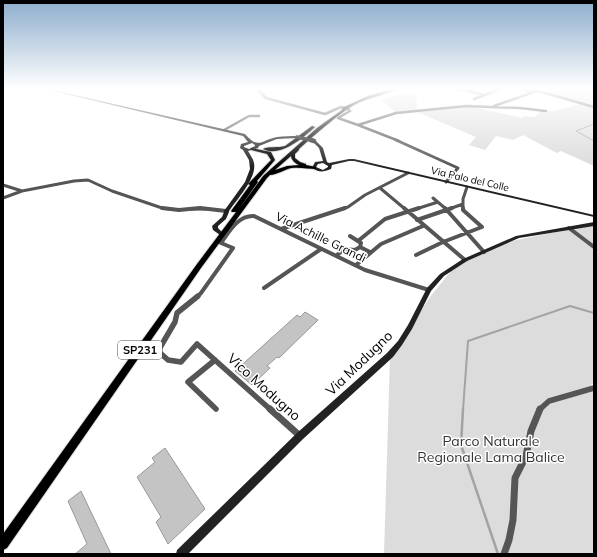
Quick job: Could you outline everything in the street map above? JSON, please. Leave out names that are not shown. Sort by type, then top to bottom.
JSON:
[{"type":"main road","name":"SP231","points":[[3,544],[199,266],[244,196],[258,179],[319,126],[336,115]]},
{"type":"main road","name":"SP231","points":[[199,266],[230,228],[242,208],[269,173],[319,126]]},
{"type":"main road","points":[[255,148],[272,150],[286,148],[293,144],[310,129],[319,126]]},
{"type":"main road","points":[[314,166],[298,163],[293,154],[319,126]]},
{"type":"main road","points":[[232,215],[246,190],[273,160],[269,153],[255,148]]},
{"type":"main road","points":[[242,208],[273,173],[292,167],[314,166]]},
{"type":"street","points":[[159,115],[244,135],[255,148]]},
{"type":"street","points":[[343,115],[338,118],[418,149],[458,168],[446,182]]},
{"type":"street","points":[[358,125],[390,115]]},
{"type":"street","points":[[224,130],[249,116],[259,116]]},
{"type":"street","points":[[220,233],[214,228],[224,218],[227,212],[226,211],[252,172],[252,164],[249,155],[241,146],[243,144],[242,137],[233,132]]},
{"type":"street","points":[[243,144],[267,141],[282,137],[297,137],[314,141],[321,148],[328,170],[323,171],[314,166]]},
{"type":"street","points":[[249,155],[255,148],[267,141]]},
{"type":"street","points":[[245,149],[255,148]]},
{"type":"street","name":"Via Palo del Colle","points":[[326,164],[349,160],[594,217]]},
{"type":"street","points":[[314,166],[326,164]]},
{"type":"street","points":[[281,229],[348,207],[408,173]]},
{"type":"street","points":[[3,198],[22,191],[74,181],[88,180],[112,191],[162,208],[179,210],[200,208],[226,211]]},
{"type":"street","points":[[3,185],[22,191]]},
{"type":"street","points":[[416,255],[443,242],[482,227],[462,210],[467,187]]},
{"type":"street","points":[[380,188],[465,260]]},
{"type":"street","points":[[433,198],[447,210],[484,252]]},
{"type":"street","points":[[358,241],[385,219],[438,202]]},
{"type":"street","points":[[417,220],[463,204]]},
{"type":"street","name":"Via Achille Grandi","points":[[226,246],[221,243],[230,228],[242,218],[250,215],[356,265],[429,290]]},
{"type":"street","name":"Via Modugno","points":[[181,554],[300,436],[390,355],[410,327],[429,290],[442,276],[465,260],[518,237],[594,224]]},
{"type":"street","points":[[356,265],[381,244],[424,226]]},
{"type":"street","points":[[569,228],[594,247]]},
{"type":"street","points":[[350,236],[361,243],[360,247]]},
{"type":"street","name":"Vico Modugno","points":[[226,246],[233,248],[201,294],[174,317],[175,322],[158,351],[161,356],[167,360],[181,362],[197,344],[300,436]]},
{"type":"street","points":[[360,247],[370,252]]},
{"type":"street","points":[[336,256],[344,248],[356,250],[360,247]]},
{"type":"street","points":[[264,288],[321,249]]},
{"type":"street","points":[[213,358],[188,382],[216,409]]},
{"type":"street","points":[[504,554],[509,540],[513,520],[515,478],[526,456],[531,432],[538,411],[549,401],[594,388]]},
{"type":"green space","points":[[424,115],[509,115],[523,118],[523,116],[535,117],[537,115],[594,115],[594,166],[561,151],[557,153],[523,135],[513,140],[496,136],[485,150],[469,145],[476,137]]},
{"type":"green space","name":"Parco Naturale Regionale Lama Balice","points":[[594,224],[594,383],[591,384],[594,390],[594,554],[384,554],[390,358],[430,297],[455,266],[507,242]]},
{"type":"building","points":[[305,312],[318,320],[279,358],[277,357],[267,366],[270,368],[252,385],[235,371],[297,315],[300,317]]},
{"type":"building","points":[[165,448],[205,509],[168,544],[156,522],[161,517],[137,477],[155,462],[152,458]]},
{"type":"building","points":[[81,491],[111,554],[75,554],[87,544],[68,501]]},
{"type":"waterway","points":[[594,124],[576,131],[594,141]]},
{"type":"waterway","points":[[463,410],[468,341],[570,306],[594,313]]},
{"type":"waterway","points":[[463,409],[461,445],[498,554]]}]
